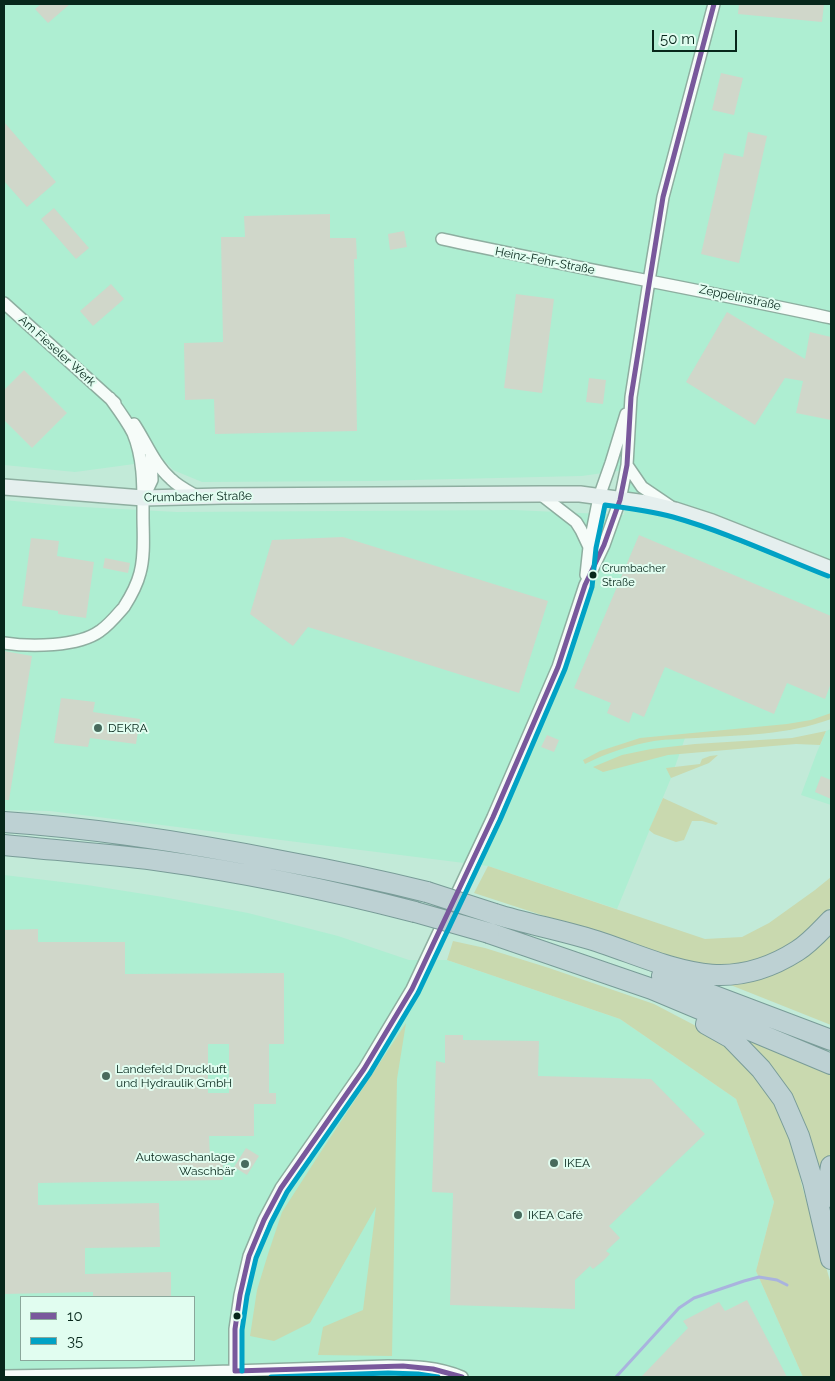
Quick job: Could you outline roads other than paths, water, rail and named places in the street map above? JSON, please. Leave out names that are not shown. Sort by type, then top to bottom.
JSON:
[{"type":"highway","points":[[4,822],[103,831],[186,843],[346,873],[427,892],[501,915],[600,942],[684,971],[706,975],[729,975],[775,963],[798,950],[831,920]]},
{"type":"highway","points":[[4,844],[154,860],[248,874],[415,912],[490,933],[652,989],[831,1064]]},
{"type":"highway","points":[[501,915],[831,1040]]},
{"type":"highway","points":[[652,989],[731,1038],[761,1069],[782,1099],[799,1136],[813,1182],[831,1259]]},
{"type":"highway","points":[[831,1166],[831,1197]]},
{"type":"main road","name":"Crumbacher Straße","points":[[4,487],[143,498],[197,496],[580,494],[646,503],[675,510],[712,522],[831,569]]},
{"type":"street","points":[[235,1371],[235,1329],[240,1295],[249,1256],[264,1220],[282,1188],[364,1069],[419,976],[493,817],[548,691],[585,584],[604,545],[620,500],[627,465],[631,396],[664,197],[714,4]]},
{"type":"street","name":"Heinz-Fehr-Straße","points":[[442,239],[649,280]]},
{"type":"street","name":"Zeppelinstraße","points":[[649,280],[831,318]]},
{"type":"street","name":"Am Fieseler Werk","points":[[4,303],[110,398],[131,420],[151,454],[172,480],[181,488],[197,496]]},
{"type":"street","points":[[585,584],[589,546],[599,497],[631,396]]},
{"type":"street","name":"Am Fieseler Werk","points":[[110,398],[133,433],[140,457],[143,498]]},
{"type":"street","name":"Am Fieseler Werk","points":[[143,498],[152,480],[151,454]]},
{"type":"street","points":[[627,465],[642,487],[675,510]]},
{"type":"street","points":[[540,494],[576,522],[589,546]]},
{"type":"street","points":[[4,643],[50,645],[72,642],[100,632],[111,622],[129,599],[140,574],[142,563],[143,498]]},
{"type":"street","points":[[4,1376],[127,1376],[420,1366],[443,1370],[462,1377]]},
{"type":"waterway","points":[[616,1377],[679,1308],[694,1298],[759,1277],[777,1280],[787,1285]]},
{"type":"place","name":"Crumbacher Straße","points":[[593,575]]},
{"type":"place","name":"DEKRA","points":[[98,728]]},
{"type":"place","name":"Landefeld Druckluft und Hydraulik GmbH","points":[[106,1076]]},
{"type":"place","name":"IKEA","points":[[554,1163]]},
{"type":"place","name":"Autowaschanlage Waschbär","points":[[245,1164]]},
{"type":"place","name":"IKEA Café","points":[[518,1215]]}]
